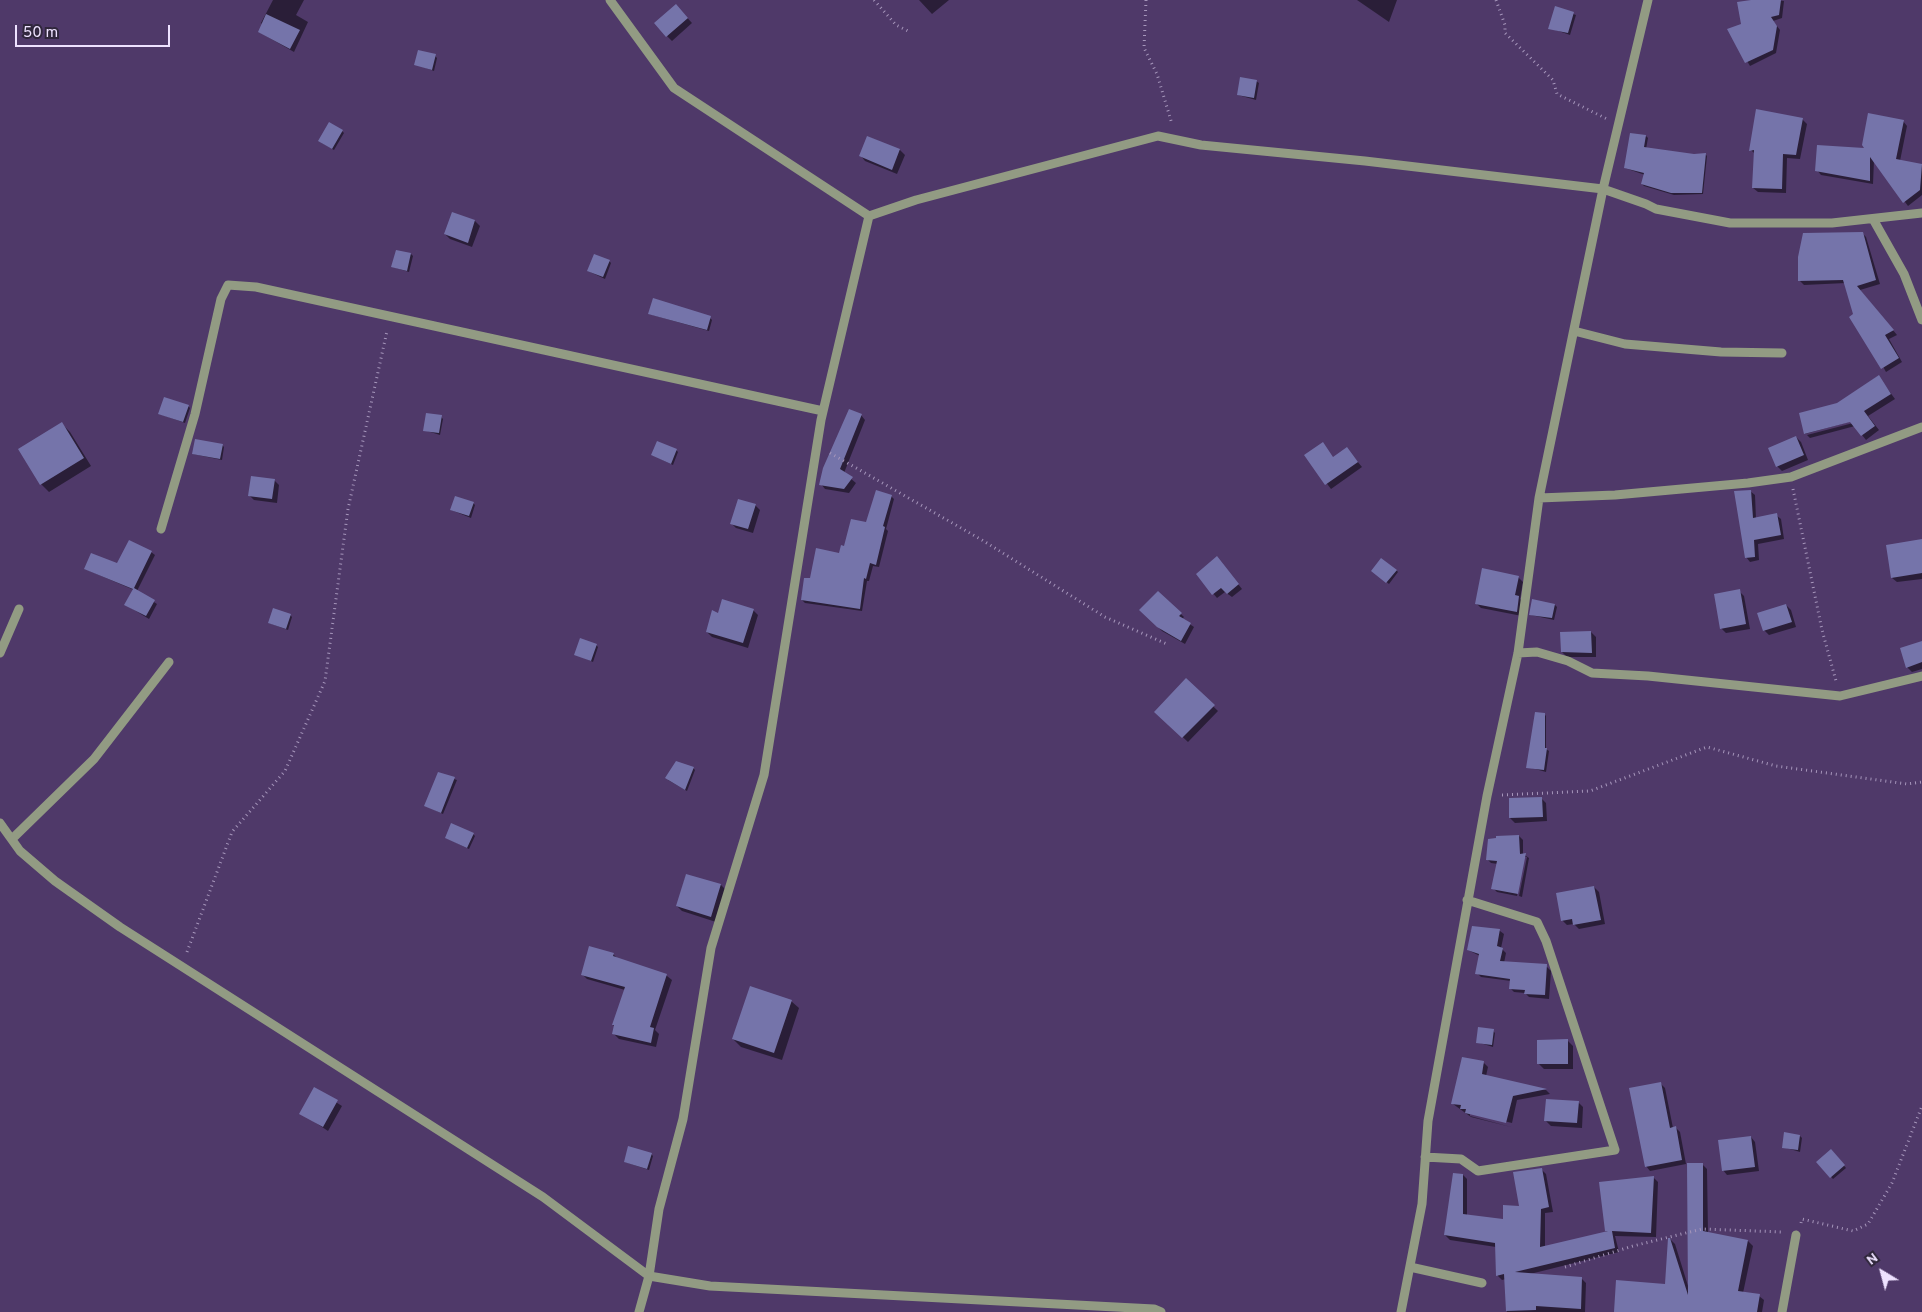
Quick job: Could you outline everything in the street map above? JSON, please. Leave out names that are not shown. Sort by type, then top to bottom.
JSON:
[{"type":"street","points":[[610,0],[674,88],[869,216]]},
{"type":"street","points":[[1401,1312],[1422,1204],[1428,1121],[1487,796],[1518,653],[1539,498],[1603,189],[1648,0]]},
{"type":"street","points":[[869,216],[916,200],[1158,136],[1201,145],[1365,161],[1603,189],[1646,204],[1656,210],[1730,223],[1832,223],[1922,213]]},
{"type":"street","points":[[639,1312],[649,1276],[659,1209],[683,1120],[711,948],[764,775],[823,411],[869,216]]},
{"type":"street","points":[[1873,219],[1904,274],[1922,320]]},
{"type":"street","points":[[161,529],[195,414],[221,299],[228,286],[256,287],[391,315],[823,411]]},
{"type":"street","points":[[1574,331],[1625,344],[1721,352],[1782,353]]},
{"type":"street","points":[[1539,498],[1615,495],[1729,485],[1791,477],[1922,427]]},
{"type":"street","points":[[0,653],[19,609]]},
{"type":"street","points":[[1518,653],[1537,652],[1568,661],[1592,673],[1648,676],[1840,696],[1922,676]]},
{"type":"street","points":[[12,839],[94,760],[169,662]]},
{"type":"street","points":[[1,827],[20,850],[55,881],[181,966],[543,1197],[649,1276],[710,1286],[1154,1309],[1160,1312]]},
{"type":"street","points":[[1425,1157],[1461,1159],[1478,1171],[1615,1150],[1546,941],[1537,922],[1467,900]]},
{"type":"street","points":[[1782,1312],[1796,1235]]},
{"type":"street","points":[[1410,1267],[1482,1283]]},
{"type":"path","points":[[874,0],[896,25],[910,32]]},
{"type":"path","points":[[1146,0],[1144,48],[1158,74],[1176,140]]},
{"type":"path","points":[[1496,0],[1505,25],[1505,33],[1553,80],[1557,94],[1619,125]]},
{"type":"path","points":[[181,966],[232,832],[285,771],[324,682],[348,509],[391,315]]},
{"type":"path","points":[[817,446],[982,540],[1105,617],[1167,644]]},
{"type":"path","points":[[1791,477],[1822,630],[1840,696]]},
{"type":"path","points":[[1487,796],[1590,791],[1707,747],[1776,766],[1907,784],[1922,782]]},
{"type":"path","points":[[1565,1267],[1633,1246],[1702,1229],[1778,1230],[1796,1235],[1802,1219],[1853,1231],[1868,1224],[1892,1183],[1922,1106]]},
{"type":"building","points":[[1781,0],[1779,15],[1771,17],[1777,26],[1773,50],[1745,63],[1727,29],[1741,24],[1737,2]]},
{"type":"building","points":[[676,4],[688,18],[666,37],[654,23]]},
{"type":"building","points":[[1555,6],[1574,12],[1568,33],[1548,29]]},
{"type":"building","points":[[266,14],[300,30],[290,49],[258,32]]},
{"type":"building","points":[[418,50],[436,54],[432,70],[414,65]]},
{"type":"building","points":[[1240,77],[1257,80],[1254,98],[1237,95]]},
{"type":"building","points":[[1756,109],[1803,118],[1796,155],[1783,154],[1782,189],[1752,188],[1754,150],[1749,151]]},
{"type":"building","points":[[1868,113],[1904,120],[1896,159],[1922,164],[1920,190],[1903,203],[1870,157],[1870,181],[1815,171],[1817,145],[1864,148],[1862,145]]},
{"type":"building","points":[[329,122],[343,130],[332,149],[318,141]]},
{"type":"building","points":[[1630,133],[1646,135],[1644,147],[1694,154],[1706,153],[1702,193],[1671,193],[1641,184],[1644,173],[1624,168]]},
{"type":"building","points":[[867,136],[900,149],[892,170],[859,156]]},
{"type":"building","points":[[452,212],[475,220],[468,243],[444,234]]},
{"type":"building","points":[[1863,232],[1876,280],[1857,286],[1894,330],[1885,335],[1899,358],[1881,369],[1849,317],[1853,314],[1843,280],[1798,281],[1798,257],[1803,233]]},
{"type":"building","points":[[396,250],[411,253],[407,271],[391,267]]},
{"type":"building","points":[[594,254],[610,260],[603,277],[587,271]]},
{"type":"building","points":[[653,298],[711,316],[707,330],[648,314]]},
{"type":"building","points":[[1879,375],[1891,394],[1864,411],[1875,426],[1861,436],[1850,422],[1804,434],[1799,413],[1837,403]]},
{"type":"building","points":[[164,397],[189,405],[183,422],[158,414]]},
{"type":"building","points":[[849,409],[862,414],[840,469],[853,477],[844,489],[819,485],[823,468]]},
{"type":"building","points":[[426,413],[442,415],[439,433],[423,431]]},
{"type":"building","points":[[62,422],[84,458],[40,485],[18,449]]},
{"type":"building","points":[[1796,436],[1804,455],[1776,467],[1768,448]]},
{"type":"building","points":[[195,439],[223,444],[220,459],[192,454]]},
{"type":"building","points":[[657,441],[677,449],[671,464],[651,455]]},
{"type":"building","points":[[1323,442],[1333,457],[1347,447],[1358,462],[1325,485],[1304,455]]},
{"type":"building","points":[[251,476],[275,479],[272,499],[248,496]]},
{"type":"building","points":[[876,490],[892,495],[883,526],[885,527],[876,565],[870,563],[866,579],[864,578],[860,609],[801,600],[804,578],[810,578],[816,548],[839,553],[841,545],[844,546],[851,519],[866,522]]},
{"type":"building","points":[[1751,490],[1753,518],[1777,513],[1781,535],[1754,540],[1755,557],[1745,558],[1734,491]]},
{"type":"building","points":[[455,496],[474,502],[469,516],[450,510]]},
{"type":"building","points":[[738,499],[756,504],[748,529],[730,524]]},
{"type":"building","points":[[1922,539],[1922,573],[1891,578],[1886,545]]},
{"type":"building","points":[[129,540],[152,551],[134,588],[155,600],[146,616],[124,605],[133,589],[84,569],[91,553],[117,563]]},
{"type":"building","points":[[1217,556],[1239,584],[1227,594],[1221,588],[1212,595],[1196,574]]},
{"type":"building","points":[[1381,558],[1397,570],[1386,583],[1371,571]]},
{"type":"building","points":[[1482,568],[1519,576],[1515,595],[1519,596],[1517,612],[1475,604]]},
{"type":"building","points":[[1740,589],[1746,624],[1720,629],[1714,594]]},
{"type":"building","points":[[1158,591],[1182,613],[1179,616],[1191,623],[1181,641],[1157,627],[1139,610]]},
{"type":"building","points":[[722,599],[754,609],[743,643],[706,632],[712,610],[718,613]]},
{"type":"building","points":[[1532,599],[1555,604],[1552,618],[1529,615]]},
{"type":"building","points":[[1786,604],[1792,622],[1763,631],[1757,613]]},
{"type":"building","points":[[273,608],[291,614],[286,629],[268,623]]},
{"type":"building","points":[[1591,631],[1592,653],[1561,652],[1560,632]]},
{"type":"building","points":[[580,638],[597,644],[591,661],[574,655]]},
{"type":"building","points":[[1922,641],[1922,662],[1906,668],[1900,648]]},
{"type":"building","points":[[1186,678],[1215,705],[1182,738],[1154,712]]},
{"type":"building","points":[[1535,712],[1545,713],[1545,748],[1547,748],[1544,770],[1526,768]]},
{"type":"building","points":[[676,761],[694,767],[685,790],[665,778]]},
{"type":"building","points":[[438,772],[455,777],[441,813],[424,806]]},
{"type":"building","points":[[1542,797],[1543,817],[1509,818],[1509,798]]},
{"type":"building","points":[[451,823],[474,833],[467,848],[445,838]]},
{"type":"building","points":[[1519,835],[1520,854],[1526,853],[1518,894],[1491,889],[1497,861],[1486,860],[1488,839],[1496,838],[1496,836]]},
{"type":"building","points":[[686,874],[721,884],[711,917],[676,906]]},
{"type":"building","points":[[1594,886],[1601,920],[1573,925],[1572,919],[1561,921],[1556,893]]},
{"type":"building","points":[[1472,926],[1500,929],[1497,946],[1503,948],[1500,961],[1547,964],[1545,995],[1524,994],[1525,990],[1509,989],[1510,979],[1475,974],[1479,954],[1467,950]]},
{"type":"building","points":[[589,946],[614,953],[613,956],[667,974],[650,1027],[654,1028],[651,1043],[612,1034],[614,1025],[612,1025],[625,987],[581,975]]},
{"type":"building","points":[[750,986],[792,1000],[774,1053],[732,1039]]},
{"type":"building","points":[[1478,1027],[1494,1029],[1492,1045],[1476,1043]]},
{"type":"building","points":[[1568,1039],[1568,1064],[1537,1064],[1537,1040]]},
{"type":"building","points":[[1462,1057],[1484,1061],[1482,1074],[1547,1089],[1513,1096],[1506,1123],[1465,1113],[1466,1109],[1460,1109],[1461,1105],[1451,1104]]},
{"type":"building","points":[[1661,1082],[1670,1128],[1676,1126],[1682,1160],[1645,1167],[1629,1088]]},
{"type":"building","points":[[314,1087],[338,1100],[323,1127],[299,1114]]},
{"type":"building","points":[[1546,1099],[1579,1101],[1577,1123],[1544,1121]]},
{"type":"building","points":[[1784,1132],[1800,1135],[1798,1150],[1782,1148]]},
{"type":"building","points":[[1751,1136],[1755,1167],[1722,1171],[1718,1140]]},
{"type":"building","points":[[628,1146],[652,1153],[647,1169],[624,1162]]},
{"type":"building","points":[[1831,1149],[1845,1165],[1830,1178],[1816,1162]]},
{"type":"building","points":[[1687,1163],[1703,1163],[1703,1231],[1748,1240],[1738,1291],[1760,1294],[1757,1312],[1614,1312],[1616,1280],[1665,1284],[1668,1238],[1670,1238],[1688,1295]]},
{"type":"building","points":[[1542,1168],[1549,1207],[1541,1209],[1540,1247],[1608,1231],[1605,1231],[1599,1182],[1654,1176],[1651,1233],[1612,1231],[1615,1248],[1515,1272],[1582,1277],[1581,1309],[1536,1306],[1536,1310],[1506,1311],[1504,1274],[1496,1276],[1495,1243],[1444,1235],[1453,1173],[1463,1174],[1463,1214],[1503,1219],[1503,1205],[1519,1206],[1513,1172]]}]
